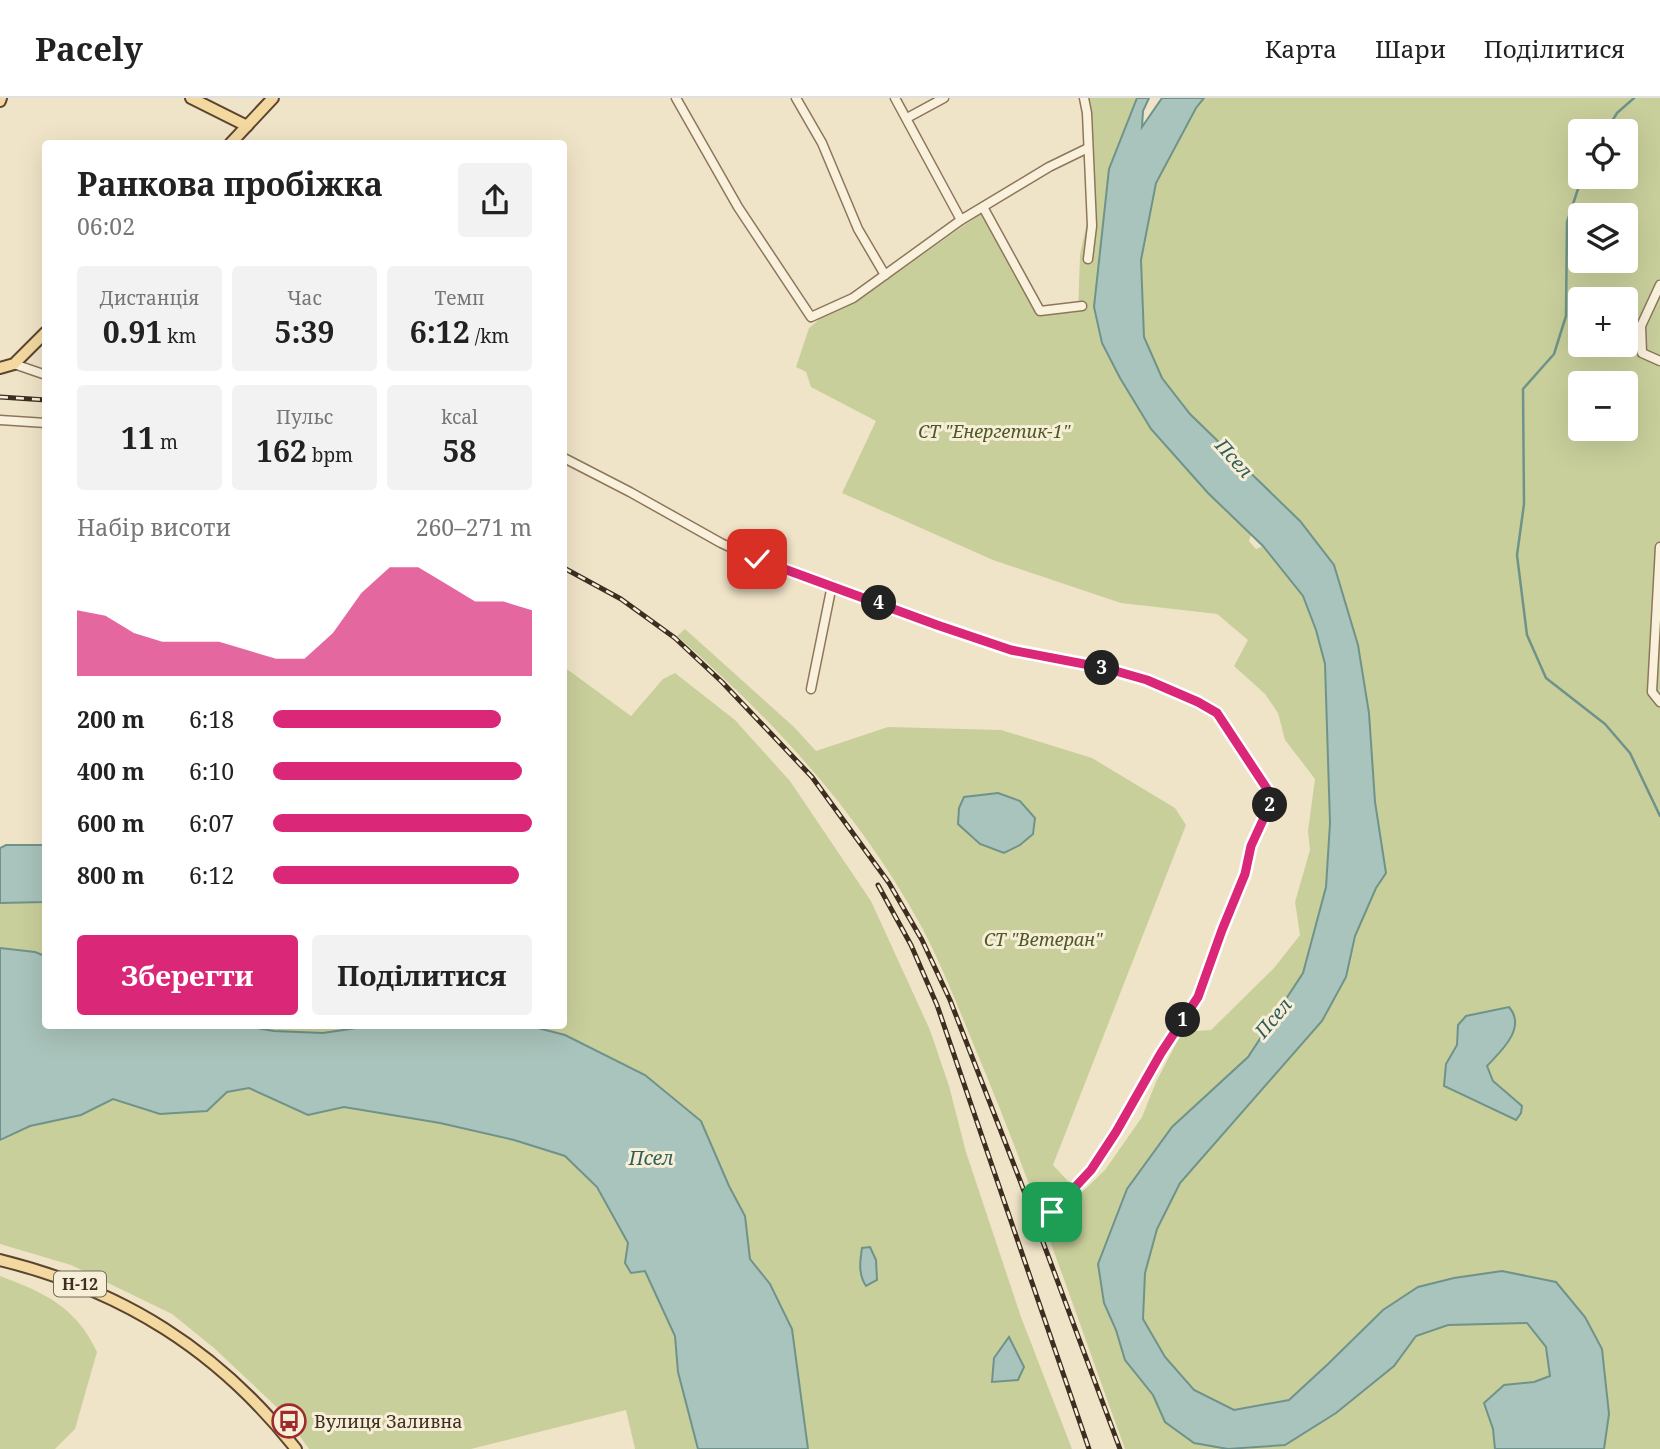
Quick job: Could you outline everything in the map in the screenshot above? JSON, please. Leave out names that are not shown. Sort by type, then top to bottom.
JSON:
[{"type":"main road","points":[[191,98],[247,126]]},
{"type":"main road","points":[[234,140],[273,98]]},
{"type":"main road","points":[[0,368],[14,364],[42,336]]},
{"type":"main road","name":"Н-12","points":[[0,1260],[64,1278],[110,1297],[154,1322],[229,1376],[257,1403],[296,1449]]},
{"type":"street","points":[[676,98],[738,206],[811,317],[853,298],[961,220],[1049,167],[1088,148]]},
{"type":"street","points":[[796,98],[822,143],[858,229],[886,275]]},
{"type":"street","points":[[895,98],[961,220]]},
{"type":"street","points":[[907,118],[944,98]]},
{"type":"street","points":[[1084,98],[1092,226],[1088,259]]},
{"type":"street","points":[[983,206],[1040,311],[1082,306]]},
{"type":"street","points":[[1660,285],[1641,326],[1642,353],[1660,361]]},
{"type":"street","points":[[14,364],[42,374]]},
{"type":"street","points":[[0,420],[42,423]]},
{"type":"street","points":[[567,460],[721,543],[757,559],[1011,650],[1105,668],[1147,680],[1198,702],[1217,713],[1273,798],[1251,846],[1245,874],[1198,997],[1091,1170],[1052,1212]]},
{"type":"street","points":[[1660,547],[1652,692],[1660,702]]},
{"type":"street","points":[[811,689],[832,586]]},
{"type":"green space","points":[[1080,98],[1137,98],[1109,169],[1094,307],[1208,493],[1251,535],[1249,541],[1256,549],[1263,546],[1303,596],[1325,664],[1330,823],[1326,887],[1303,973],[1248,1057],[1172,1127],[1127,1189],[1098,1264],[1104,1303],[1125,1360],[1153,1395],[1165,1422],[1194,1443],[1228,1449],[1125,1449],[1004,1119],[947,980],[921,926],[871,845],[812,770],[747,701],[677,636],[685,629],[795,728],[816,751],[888,727],[1001,730],[1092,758],[1175,808],[1186,825],[1053,1165],[1080,1194],[1105,1170],[1142,1117],[1156,1082],[1182,1032],[1211,1030],[1274,968],[1300,935],[1295,902],[1310,850],[1308,831],[1315,779],[1285,740],[1278,713],[1265,694],[1234,666],[1248,640],[1217,614],[1121,603],[993,560],[842,493],[876,421],[811,387],[806,372],[796,367],[809,328],[828,312],[860,299],[983,212],[1040,315],[1078,312],[1080,255],[1087,222],[1085,124]]},
{"type":"green space","points":[[1204,98],[1660,98],[1660,1449],[1604,1449],[1609,1414],[1556,1282],[1328,1364],[1289,1400],[1234,1410],[1194,1390],[1165,1357],[1143,1319],[1145,1273],[1157,1229],[1180,1183],[1274,1076],[1346,977],[1355,936],[1376,888],[1386,873],[1375,802],[1369,713],[1358,645],[1334,565],[1255,475],[1190,414],[1162,378],[1144,337],[1141,260],[1156,183]],"holes":[[[1509,1007],[1514,1015],[1514,1031],[1487,1066],[1493,1081],[1522,1106],[1475,1099],[1444,1086],[1446,1064],[1457,1045],[1458,1025]]]},
{"type":"green space","points":[[567,669],[631,716],[663,679],[675,673],[735,720],[790,781],[871,901],[930,1030],[949,1086],[966,1152],[1021,1317],[1072,1449],[808,1449],[800,1399],[770,1284],[750,1259],[745,1216],[701,1121],[645,1075],[537,1029],[567,1029]]},
{"type":"green space","points":[[42,902],[42,955],[0,948],[0,903]]},
{"type":"green space","points":[[262,1029],[350,1029],[323,1033]]},
{"type":"green space","points":[[249,1088],[308,1115],[343,1107],[440,1123],[514,1140],[565,1156],[597,1187],[645,1271],[675,1336],[678,1372],[698,1449],[635,1449],[626,1410],[471,1449],[309,1449],[283,1413],[214,1348],[172,1314],[71,1265],[0,1244],[0,1140],[30,1126],[81,1115],[113,1099],[160,1114],[206,1111],[227,1092]]},
{"type":"green space","points":[[0,1276],[45,1295],[69,1312],[97,1352],[75,1429],[55,1449],[0,1449]]},
{"type":"green space","points":[[1527,1323],[1546,1347],[1550,1376],[1534,1382],[1504,1385],[1484,1403],[1493,1429],[1495,1449],[1242,1449],[1285,1445],[1336,1413],[1394,1366],[1416,1336],[1448,1325]]},
{"type":"water","name":"Псел","points":[[1137,98],[1149,98],[1143,111],[1142,127],[1162,98],[1204,98],[1156,183],[1141,260],[1144,337],[1162,378],[1190,414],[1300,521],[1334,565],[1358,645],[1369,713],[1375,802],[1386,873],[1376,888],[1355,936],[1346,977],[1322,1021],[1180,1183],[1157,1229],[1145,1273],[1143,1319],[1165,1357],[1194,1390],[1234,1410],[1289,1400],[1383,1310],[1418,1287],[1454,1278],[1502,1271],[1556,1282],[1585,1317],[1602,1349],[1609,1414],[1604,1449],[1495,1449],[1493,1429],[1484,1403],[1504,1385],[1534,1382],[1550,1376],[1546,1347],[1527,1323],[1448,1325],[1416,1336],[1394,1366],[1336,1413],[1285,1445],[1228,1449],[1194,1443],[1165,1422],[1153,1395],[1125,1360],[1104,1303],[1098,1264],[1127,1189],[1172,1127],[1248,1057],[1303,973],[1326,887],[1330,823],[1325,664],[1303,596],[1263,546],[1208,493],[1151,429],[1102,343],[1094,307],[1109,169]]},
{"type":"water","points":[[998,793],[1020,801],[1035,818],[1033,834],[1004,853],[980,844],[958,824],[959,808],[964,797]]},
{"type":"water","points":[[6,845],[42,845],[42,902],[0,903],[0,848]]},
{"type":"water","name":"Псел","points":[[0,948],[42,955],[42,1029],[262,1029],[323,1033],[350,1029],[542,1029],[565,1035],[645,1075],[701,1121],[745,1216],[750,1259],[770,1284],[792,1329],[808,1449],[698,1449],[678,1372],[675,1336],[645,1271],[631,1273],[625,1263],[628,1243],[597,1187],[565,1156],[514,1140],[440,1123],[344,1107],[308,1115],[249,1088],[227,1092],[207,1111],[160,1114],[113,1099],[81,1115],[30,1126],[0,1140]]},
{"type":"water","points":[[1509,1007],[1514,1015],[1514,1031],[1487,1066],[1493,1081],[1522,1106],[1516,1120],[1444,1086],[1446,1064],[1457,1045],[1458,1025],[1466,1016]]},
{"type":"water","points":[[870,1247],[876,1260],[877,1280],[866,1286],[861,1272],[862,1248]]},
{"type":"water","points":[[1009,1337],[1024,1367],[1018,1380],[992,1382],[994,1358]]},
{"type":"waterway","points":[[1613,119],[1634,98]]},
{"type":"waterway","points":[[1578,189],[1567,222],[1566,316],[1554,354],[1523,389],[1524,504],[1517,555],[1527,635],[1546,678],[1605,724],[1630,753],[1660,816]]},
{"type":"railway","points":[[0,397],[42,400]]},
{"type":"railway","points":[[567,570],[621,599],[675,638],[722,682],[812,777],[889,883],[922,940],[950,1000],[1120,1449]]},
{"type":"railway","points":[[878,885],[911,945],[937,1005],[1089,1449]]},
{"type":"place","name":"Вулиця Заливна","points":[[289,1421]]},
{"type":"route","points":[[757,559],[1011,650],[1105,668],[1147,680],[1198,702],[1217,713],[1273,798],[1251,846],[1245,874],[1198,997],[1091,1170],[1052,1212]]},
{"type":"park label","name":"СТ \"Енергетик-1\"","points":[[994,431]]},
{"type":"park label","name":"СТ \"Ветеран\"","points":[[1043,939]]}]
